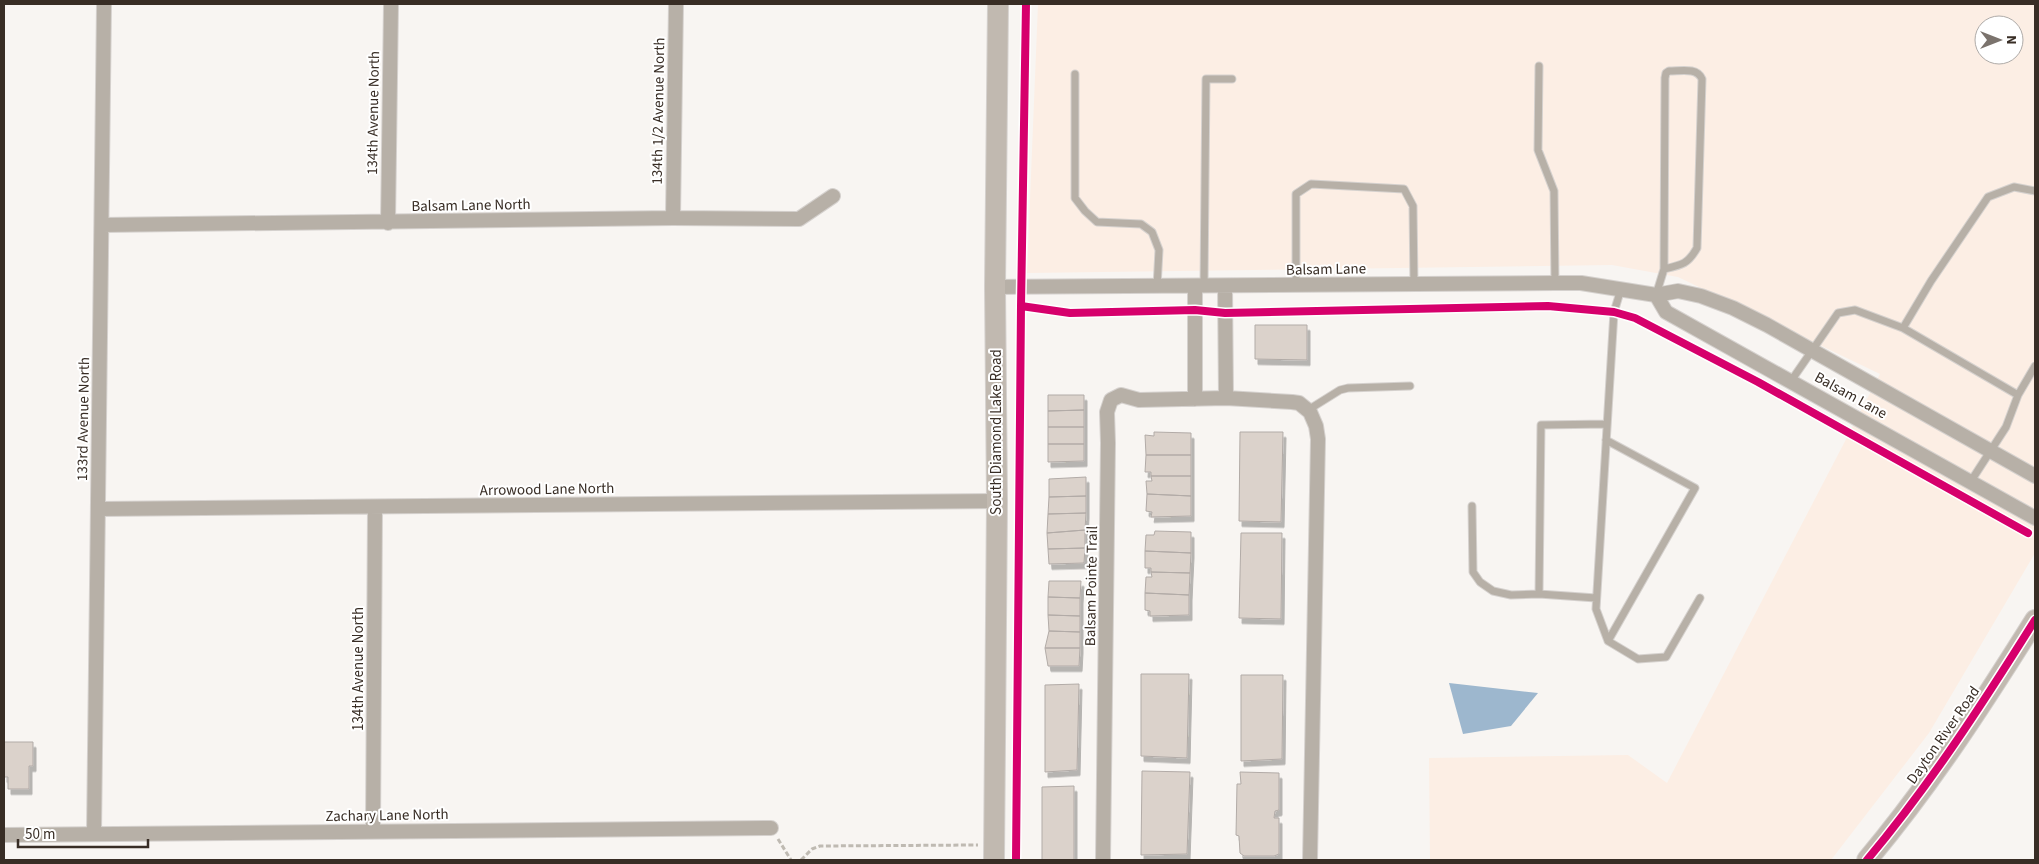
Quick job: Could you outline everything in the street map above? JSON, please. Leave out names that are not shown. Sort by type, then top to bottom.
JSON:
[{"type":"street","name":"133rd Avenue North","points":[[94,834],[104,4]]},
{"type":"street","name":"134th Avenue North","points":[[388,223],[391,4]]},
{"type":"street","name":"134th 1/2 Avenue North","points":[[673,218],[676,4]]},
{"type":"street","name":"South Diamond Lake Road","points":[[994,853],[997,501],[995,287],[998,4]]},
{"type":"street","name":"Balsam Lane North","points":[[102,225],[388,223],[673,218],[799,219],[833,196]]},
{"type":"street","name":"Balsam Lane","points":[[995,287],[1581,283],[1656,295],[1678,291],[1701,296],[1733,308],[2035,476]]},
{"type":"street","points":[[1195,399],[1199,286]]},
{"type":"street","points":[[1225,286],[1226,398]]},
{"type":"street","name":"Balsam Lane","points":[[1656,295],[1666,312],[2035,518]]},
{"type":"street","name":"Balsam Pointe Trail","points":[[1103,860],[1107,407],[1113,397],[1121,394],[1139,400],[1226,398],[1292,402],[1299,403],[1308,410]]},
{"type":"street","points":[[1308,410],[1316,426],[1318,439],[1310,860]]},
{"type":"street","name":"Arrowood Lane North","points":[[98,509],[997,501]]},
{"type":"street","name":"134th Avenue North","points":[[373,832],[375,508]]},
{"type":"street","name":"Dayton River Road","points":[[1867,860],[1900,821],[1972,721],[2035,620]]},
{"type":"street","name":"Zachary Lane North","points":[[4,835],[771,828]]},
{"type":"lane","points":[[1539,66],[1538,150],[1554,191],[1555,283]]},
{"type":"lane","points":[[1656,295],[1664,269],[1665,78],[1669,71],[1695,71],[1700,74],[1702,79],[1697,248],[1691,258],[1681,265],[1664,269]]},
{"type":"lane","points":[[1075,74],[1075,198],[1085,212],[1097,222],[1141,224],[1152,232],[1159,250],[1157,287]]},
{"type":"lane","points":[[1199,286],[1206,78],[1232,79]]},
{"type":"lane","points":[[1296,286],[1296,194],[1311,184],[1404,189],[1413,206],[1414,284]]},
{"type":"lane","points":[[1903,328],[1931,281],[1988,197],[2014,186],[2035,191]]},
{"type":"lane","points":[[1621,288],[1614,312],[1596,609],[1608,641],[1638,659],[1666,657],[1700,598]]},
{"type":"lane","points":[[1792,381],[1838,313],[1855,310],[1903,328],[2018,394]]},
{"type":"lane","points":[[1971,482],[2006,427],[2018,394],[2035,366]]},
{"type":"lane","points":[[1308,410],[1340,390],[1348,388],[1410,386]]},
{"type":"lane","points":[[1539,594],[1541,425],[1607,424]]},
{"type":"lane","points":[[1606,440],[1694,488],[1608,641]]},
{"type":"lane","points":[[1472,506],[1473,572],[1480,582],[1494,591],[1510,595],[1539,594],[1596,598]]},
{"type":"path","points":[[771,828],[791,860]]},
{"type":"path","points":[[801,860],[812,849],[820,846],[994,853]]},
{"type":"shaded area","points":[[1038,4],[2035,4],[2035,553],[1929,733],[1831,860],[1430,860],[1429,758],[1628,755],[1667,783],[1880,374],[1678,277],[1612,265],[1027,273]]},
{"type":"water","points":[[1449,683],[1538,693],[1511,726],[1463,734]]},
{"type":"building","points":[[1255,325],[1307,325],[1307,360],[1255,359]]},
{"type":"building","points":[[1048,395],[1084,395],[1084,410],[1048,411]]},
{"type":"building","points":[[1084,410],[1084,427],[1048,427],[1048,411]]},
{"type":"building","points":[[1048,427],[1084,427],[1084,444],[1048,444]]},
{"type":"building","points":[[1154,432],[1191,433],[1191,455],[1146,455],[1145,435],[1154,436]]},
{"type":"building","points":[[1240,432],[1283,432],[1281,522],[1239,521]]},
{"type":"building","points":[[1048,444],[1084,444],[1084,461],[1048,462]]},
{"type":"building","points":[[1146,455],[1191,455],[1191,476],[1151,476],[1151,472],[1145,472]]},
{"type":"building","points":[[1151,476],[1191,476],[1191,496],[1147,494],[1146,481],[1152,481]]},
{"type":"building","points":[[1086,477],[1086,496],[1049,497],[1049,479]]},
{"type":"building","points":[[1147,494],[1191,496],[1191,516],[1151,517],[1152,512],[1146,511]]},
{"type":"building","points":[[1086,496],[1086,513],[1048,514],[1049,497]]},
{"type":"building","points":[[1086,513],[1085,530],[1047,533],[1048,514]]},
{"type":"building","points":[[1085,530],[1085,548],[1048,549],[1047,533]]},
{"type":"building","points":[[1155,531],[1191,532],[1191,553],[1145,551],[1146,535],[1154,535]]},
{"type":"building","points":[[1241,533],[1282,533],[1281,619],[1239,618]]},
{"type":"building","points":[[1085,548],[1084,563],[1049,564],[1048,549]]},
{"type":"building","points":[[1145,551],[1191,553],[1190,573],[1151,572],[1151,568],[1145,568]]},
{"type":"building","points":[[1151,572],[1190,573],[1189,595],[1145,593],[1146,577],[1152,577]]},
{"type":"building","points":[[1049,581],[1081,581],[1080,598],[1048,597]]},
{"type":"building","points":[[1145,593],[1189,595],[1189,615],[1150,616],[1150,611],[1145,610]]},
{"type":"building","points":[[1048,597],[1080,598],[1080,616],[1048,615]]},
{"type":"building","points":[[1048,615],[1080,616],[1080,632],[1049,631]]},
{"type":"building","points":[[1049,631],[1080,632],[1080,648],[1045,648]]},
{"type":"building","points":[[1045,648],[1080,648],[1079,666],[1048,666]]},
{"type":"building","points":[[1141,674],[1189,674],[1187,758],[1141,756]]},
{"type":"building","points":[[1241,675],[1283,675],[1282,759],[1241,761]]},
{"type":"building","points":[[1079,684],[1077,770],[1045,772],[1045,685]]},
{"type":"building","points":[[4,742],[33,742],[33,766],[29,766],[29,789],[8,789],[8,777],[4,777]]},
{"type":"building","points":[[1142,771],[1190,772],[1187,854],[1141,855]]},
{"type":"building","points":[[1240,772],[1279,773],[1279,810],[1275,811],[1274,818],[1279,818],[1279,854],[1274,856],[1244,856],[1240,853],[1239,836],[1236,835],[1237,784],[1241,784]]},
{"type":"building","points":[[1074,786],[1074,860],[1042,860],[1042,787]]},
{"type":"cycle path","points":[[1016,860],[1026,4]]},
{"type":"cycle path","points":[[1021,306],[1070,313],[1195,310],[1225,313],[1548,306],[1614,312],[1635,318],[1758,382],[2028,533]]},
{"type":"cycle path","points":[[1867,860],[1913,803],[1996,682],[2035,620]]}]
